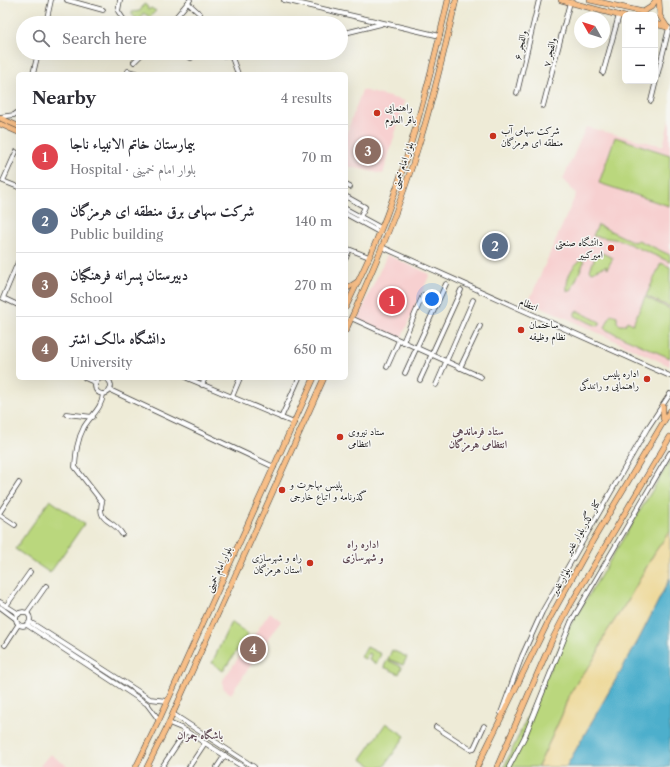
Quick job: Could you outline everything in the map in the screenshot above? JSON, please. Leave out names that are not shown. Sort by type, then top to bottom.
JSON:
[{"type":"main road","name":"بلوار امام خمینی","points":[[348,304],[380,230],[412,141],[448,0]]},
{"type":"main road","name":"بلوار امام خمینی","points":[[348,325],[382,247],[419,145],[442,61],[456,0]]},
{"type":"main road","points":[[561,0],[622,16]]},
{"type":"main road","points":[[590,0],[610,2],[643,12],[658,0]]},
{"type":"main road","points":[[658,0],[660,16],[669,27]]},
{"type":"main road","points":[[658,25],[669,27]]},
{"type":"main road","points":[[0,118],[16,125]]},
{"type":"main road","points":[[0,124],[16,131]]},
{"type":"main road","points":[[348,288],[358,281]]},
{"type":"main road","name":"بلوار امام خمینی","points":[[136,767],[228,570],[313,380]]},
{"type":"main road","name":"بلوار امام خمینی","points":[[147,767],[169,723],[323,380]]},
{"type":"main road","points":[[662,424],[664,416],[663,406]]},
{"type":"main road","name":"بلوار غدیر","points":[[478,766],[500,716],[550,616],[670,411]]},
{"type":"main road","name":"بلوار غدیر","points":[[497,767],[564,617],[670,437]]},
{"type":"main road","points":[[228,570],[237,573]]},
{"type":"street","points":[[48,16],[52,0]]},
{"type":"street","points":[[67,0],[104,10]]},
{"type":"street","points":[[120,0],[118,11],[121,16]]},
{"type":"street","points":[[284,0],[440,36]]},
{"type":"street","name":"والفجر ۶","points":[[517,93],[539,0]]},
{"type":"street","points":[[178,16],[189,2],[200,14]]},
{"type":"street","name":"والفجر ۷","points":[[543,106],[570,2]]},
{"type":"street","points":[[602,72],[619,15]]},
{"type":"street","points":[[348,32],[383,23]]},
{"type":"street","points":[[651,102],[669,27]]},
{"type":"street","points":[[33,72],[36,60]]},
{"type":"street","points":[[233,60],[237,72]]},
{"type":"street","points":[[0,118],[16,114]]},
{"type":"street","points":[[16,152],[3,181],[16,186]]},
{"type":"street","points":[[348,198],[365,207],[359,219]]},
{"type":"street","points":[[348,211],[359,219]]},
{"type":"street","points":[[348,215],[380,230]]},
{"type":"street","name":"انتظام","points":[[382,247],[670,376]]},
{"type":"street","points":[[348,249],[369,257]]},
{"type":"street","points":[[16,267],[3,298],[16,304]]},
{"type":"street","points":[[405,373],[446,284]]},
{"type":"street","points":[[420,380],[460,290]]},
{"type":"street","points":[[387,367],[423,295]]},
{"type":"street","points":[[436,385],[473,300]]},
{"type":"street","points":[[351,318],[481,377]]},
{"type":"street","points":[[460,368],[480,326]]},
{"type":"street","points":[[89,380],[96,383]]},
{"type":"street","points":[[96,383],[100,380]]},
{"type":"street","points":[[107,380],[110,385],[110,390]]},
{"type":"street","points":[[191,380],[294,423]]},
{"type":"street","points":[[202,385],[204,380]]},
{"type":"street","points":[[232,397],[239,380]]},
{"type":"street","points":[[281,418],[298,380]]},
{"type":"street","points":[[96,383],[96,391],[103,394]]},
{"type":"street","points":[[110,390],[103,394],[99,409],[85,426],[78,440],[75,467],[102,502],[100,510],[103,518],[118,527],[122,534]]},
{"type":"street","points":[[110,390],[274,467]]},
{"type":"street","name":"کنار گذر بلوار غدیر","points":[[500,716],[522,656],[542,612],[648,429],[670,394]]},
{"type":"street","points":[[66,414],[92,417]]},
{"type":"street","points":[[509,767],[525,736],[571,622],[670,453]]},
{"type":"street","points":[[15,525],[0,514],[19,483]]},
{"type":"street","points":[[6,606],[30,572]]},
{"type":"street","points":[[28,624],[27,613],[46,586]]},
{"type":"street","points":[[0,602],[19,614],[27,613]]},
{"type":"street","points":[[0,607],[16,619],[18,625]]},
{"type":"street","points":[[16,619],[19,614]]},
{"type":"street","points":[[4,645],[18,625],[28,624],[101,667],[150,699],[168,701]]},
{"type":"street","points":[[57,642],[98,672],[147,704],[159,720]]},
{"type":"street","points":[[98,672],[101,667]]},
{"type":"street","points":[[128,692],[132,687]]},
{"type":"street","points":[[173,714],[254,767]]},
{"type":"street","points":[[169,723],[192,734],[242,766],[244,761]]},
{"type":"street","points":[[436,727],[470,749],[474,748],[484,726]]},
{"type":"street","points":[[192,734],[195,728]]},
{"type":"street","points":[[162,767],[186,731]]},
{"type":"street","points":[[189,767],[205,743]]},
{"type":"street","points":[[219,751],[222,746]]},
{"type":"street","points":[[217,767],[225,755]]},
{"type":"shaded area","points":[[362,90],[405,101],[383,174],[348,166],[348,129]]},
{"type":"shaded area","name":"دانشگاه صنعتی امیرکبیر","points":[[670,118],[670,366],[529,301],[576,194],[563,179],[586,127],[663,146]]},
{"type":"shaded area","points":[[387,255],[430,274],[401,339],[357,320]]},
{"type":"shaded area","points":[[270,612],[281,621],[231,694],[223,688],[223,680]]},
{"type":"shaded area","points":[[50,754],[69,767],[39,767]]},
{"type":"green space","points":[[144,4],[147,6],[148,10],[151,8],[156,11],[151,16],[143,13],[142,16],[132,15],[132,12],[140,11]]},
{"type":"green space","points":[[615,137],[670,155],[669,206],[599,183]]},
{"type":"green space","points":[[598,225],[634,242],[638,240],[670,255],[670,262],[620,240],[593,236]]},
{"type":"green space","points":[[602,253],[613,258],[607,269],[606,266],[592,272],[590,270],[595,257],[602,255]]},
{"type":"green space","points":[[582,259],[584,262],[571,291],[567,291],[568,277],[572,269]]},
{"type":"green space","points":[[661,263],[670,267],[670,307],[646,296]]},
{"type":"green space","points":[[645,297],[670,309],[670,358],[605,328],[611,314],[617,316],[617,322],[620,325],[625,325],[627,321],[633,324]]},
{"type":"green space","points":[[578,311],[600,322],[601,324],[597,326],[575,316],[575,312]]},
{"type":"green space","points":[[670,461],[670,531],[655,552],[627,602],[604,636],[598,652],[591,664],[579,679],[568,697],[562,715],[538,767],[504,767],[569,628]]},
{"type":"green space","points":[[50,500],[84,524],[50,573],[15,549]]},
{"type":"green space","points":[[231,622],[248,634],[223,671],[212,663]]},
{"type":"green space","points":[[367,647],[381,654],[376,664],[369,660],[371,654],[368,653],[365,659],[361,657]]},
{"type":"green space","points":[[392,650],[407,657],[403,665],[388,659]]},
{"type":"green space","points":[[387,660],[402,667],[399,674],[384,667]]},
{"type":"green space","points":[[386,723],[405,736],[384,767],[373,767],[361,759]]},
{"type":"sand","points":[[670,531],[670,578],[639,639],[566,767],[538,767],[562,715],[568,697],[579,679],[591,664],[598,652],[604,636],[627,602],[655,552]]},
{"type":"water","points":[[670,578],[670,767],[566,767],[639,639]]},
{"type":"place","name":"راهنمایی باقر العلوم","points":[[377,113]]},
{"type":"place","name":"شرکت سهامی آب منطقه ای هرمزگان","points":[[493,136]]},
{"type":"place","name":"دبیرستان پسرانه فرهنگیان","points":[[368,151]]},
{"type":"place","name":"شرکت سهامی برق منطقه ای هرمزگان","points":[[495,246]]},
{"type":"place","name":"دانشگاه صنعتی امیرکبیر","points":[[611,248]]},
{"type":"place","name":"بیمارستان خاتم الانبیاء ناجا","points":[[392,301]]},
{"type":"place","name":"ساختمان نظام وظیفه","points":[[521,330]]},
{"type":"place","name":"اداره پلیس راهنمایی و رانندگی","points":[[647,379]]},
{"type":"place","name":"ستاد نیروی انتظامی","points":[[340,437]]},
{"type":"place","name":"پلیس مهاجرت و گذرنامه و اتباع خارجى","points":[[282,490]]},
{"type":"place","name":"راه و شهرسازی استان هرمزگان","points":[[310,563]]},
{"type":"place","name":"دانشگاه مالک اشتر","points":[[253,649]]},
{"type":"district","name":"ستاد فرماندهی انتظامی هرمزگان","points":[[478,437]]},
{"type":"district","name":"اداره راه و شهرسازی","points":[[363,550]]},
{"type":"district","name":"باشگاه چمران","points":[[200,735]]}]
